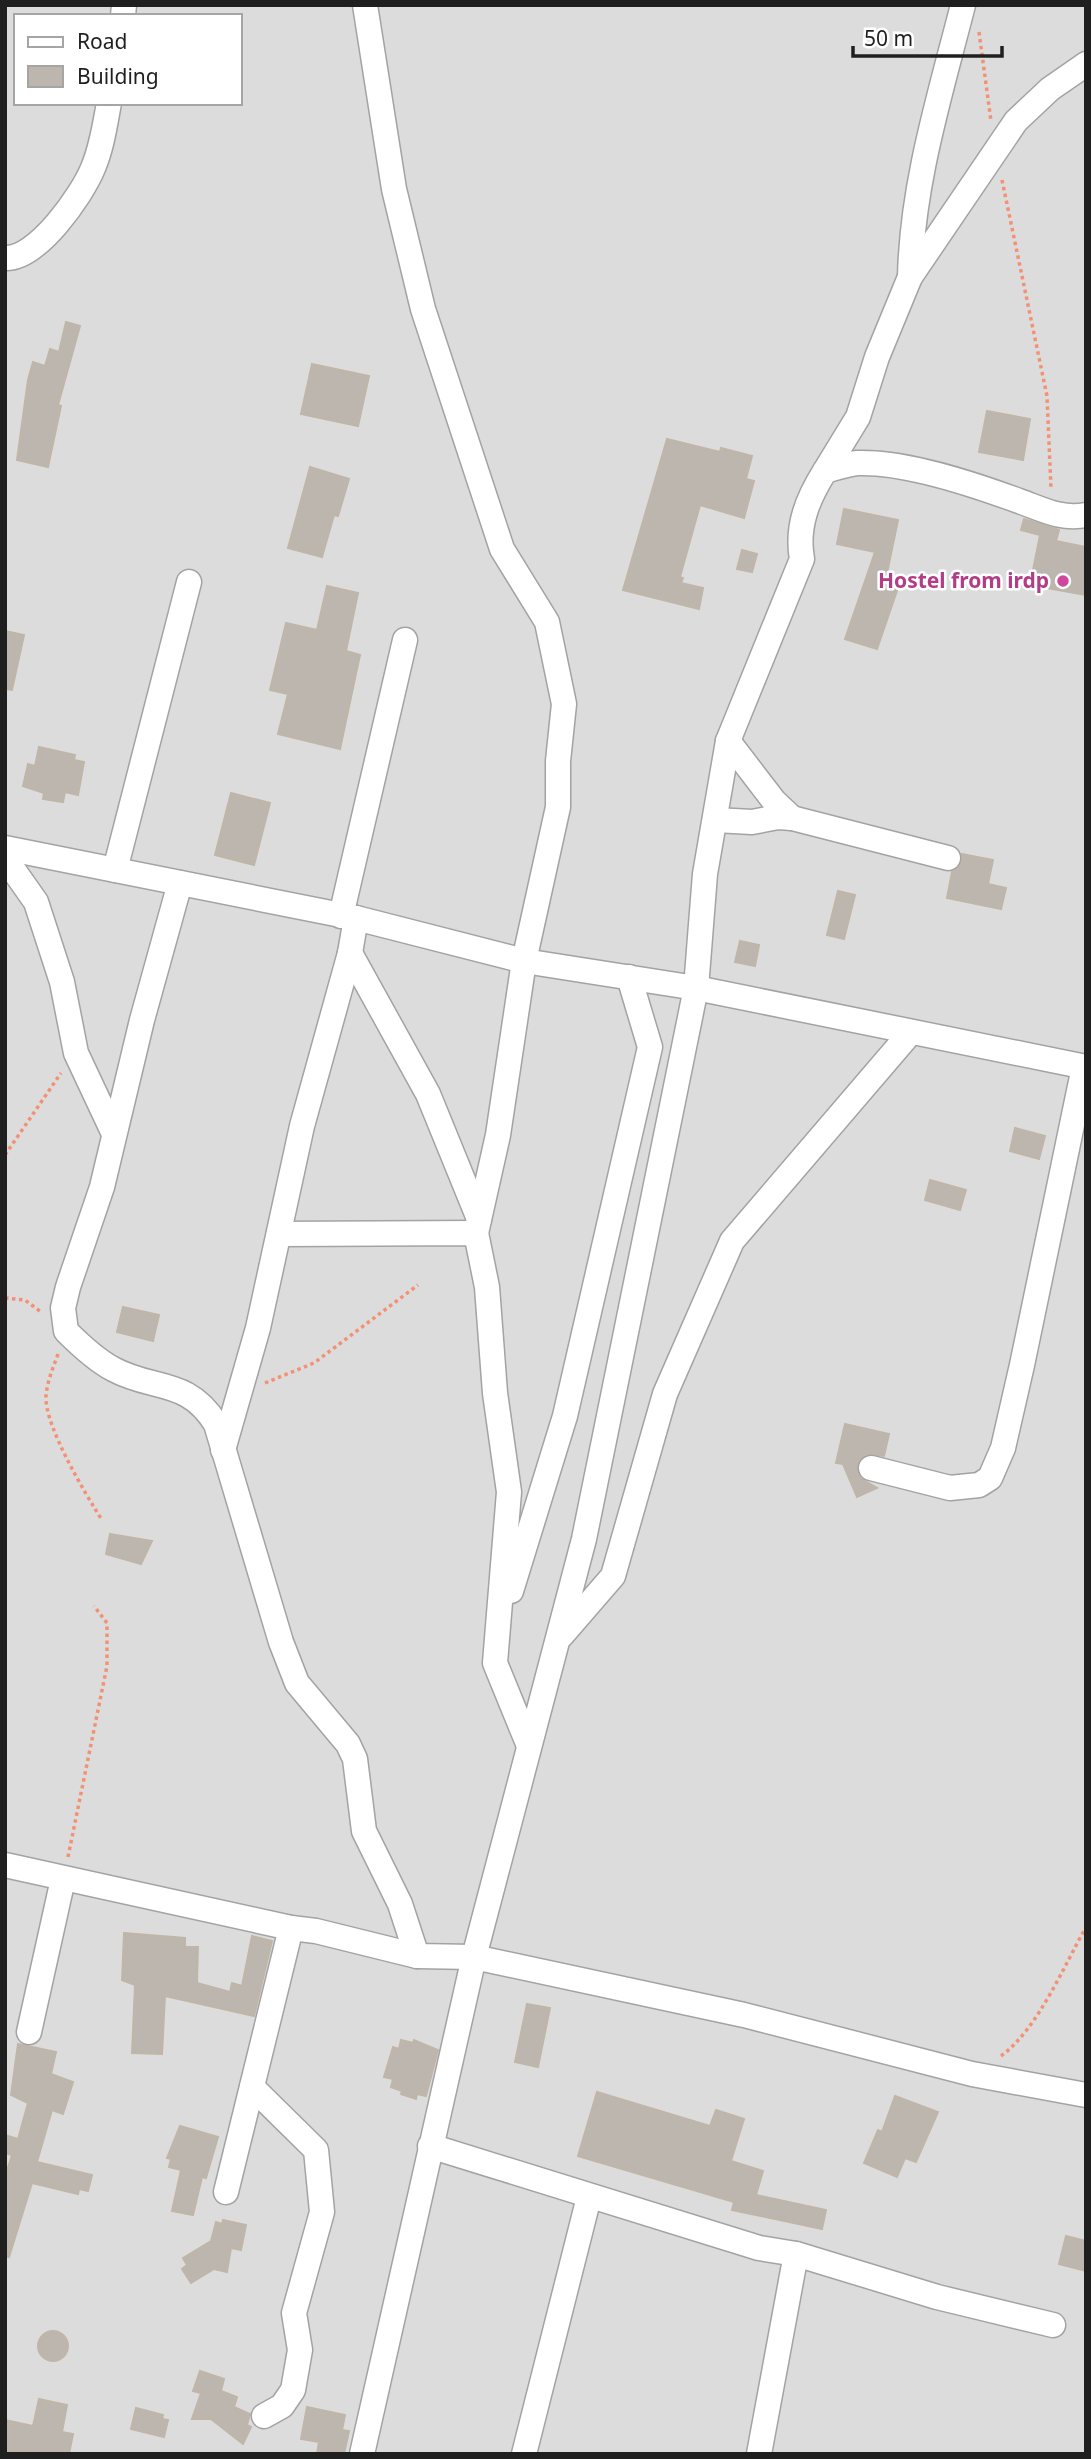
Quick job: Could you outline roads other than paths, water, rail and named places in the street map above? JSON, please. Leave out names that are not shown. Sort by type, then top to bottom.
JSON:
[{"type":"street","points":[[365,5],[394,189],[422,309],[502,549],[547,622],[564,704],[558,761],[558,807],[524,961],[498,1135],[477,1226]]},
{"type":"street","points":[[910,277],[911,236],[921,173],[963,5]]},
{"type":"street","points":[[362,2454],[474,1956],[584,1539],[696,988],[705,874],[728,741],[802,559],[798,539],[810,495],[858,417],[877,357],[910,277],[1016,121],[1050,89],[1086,64]]},
{"type":"street","points":[[5,258],[22,256],[44,239],[88,179],[94,166],[109,105]]},
{"type":"street","points":[[825,471],[855,463],[884,465],[972,486],[1041,510],[1073,517],[1086,514]]},
{"type":"street","points":[[115,870],[189,582]]},
{"type":"street","points":[[223,1451],[258,1328],[302,1126],[350,953],[348,917],[405,640]]},
{"type":"street","points":[[728,741],[774,801],[792,818]]},
{"type":"street","points":[[715,820],[752,822],[778,817],[792,818],[948,858]]},
{"type":"street","points":[[5,848],[348,917],[524,961],[696,988],[1085,1067],[1017,1389],[1003,1448],[989,1478],[979,1485],[950,1488],[871,1468]]},
{"type":"street","points":[[5,858],[36,902],[62,982],[76,1053],[114,1134]]},
{"type":"street","points":[[180,883],[86,1238],[68,1287],[63,1308],[66,1331],[114,1370],[187,1395],[204,1405],[216,1424],[281,1642],[297,1683],[348,1744],[355,1759],[364,1831],[400,1904],[416,1956]]},
{"type":"street","points":[[350,953],[428,1094],[477,1226],[487,1287],[495,1393],[509,1492],[495,1663],[529,1746]]},
{"type":"street","points":[[498,1635],[565,1416],[650,1047],[629,977]]},
{"type":"street","points":[[557,1640],[613,1576],[665,1394],[732,1241],[911,1032]]},
{"type":"street","points":[[280,1234],[477,1226]]},
{"type":"street","points":[[5,1865],[291,1928],[316,1931],[416,1956],[474,1956],[744,2015],[972,2074],[1086,2095]]},
{"type":"street","points":[[29,2032],[63,1879]]},
{"type":"street","points":[[226,2192],[291,1928]]},
{"type":"street","points":[[252,2087],[316,2150],[322,2212],[294,2313],[300,2350],[293,2390],[282,2406],[264,2416]]},
{"type":"street","points":[[430,2146],[759,2248],[796,2254],[937,2297],[1053,2325]]},
{"type":"street","points":[[524,2454],[589,2197]]},
{"type":"street","points":[[759,2454],[796,2254]]},
{"type":"place","name":"Hostel from irdp","points":[[1063,581]]}]
